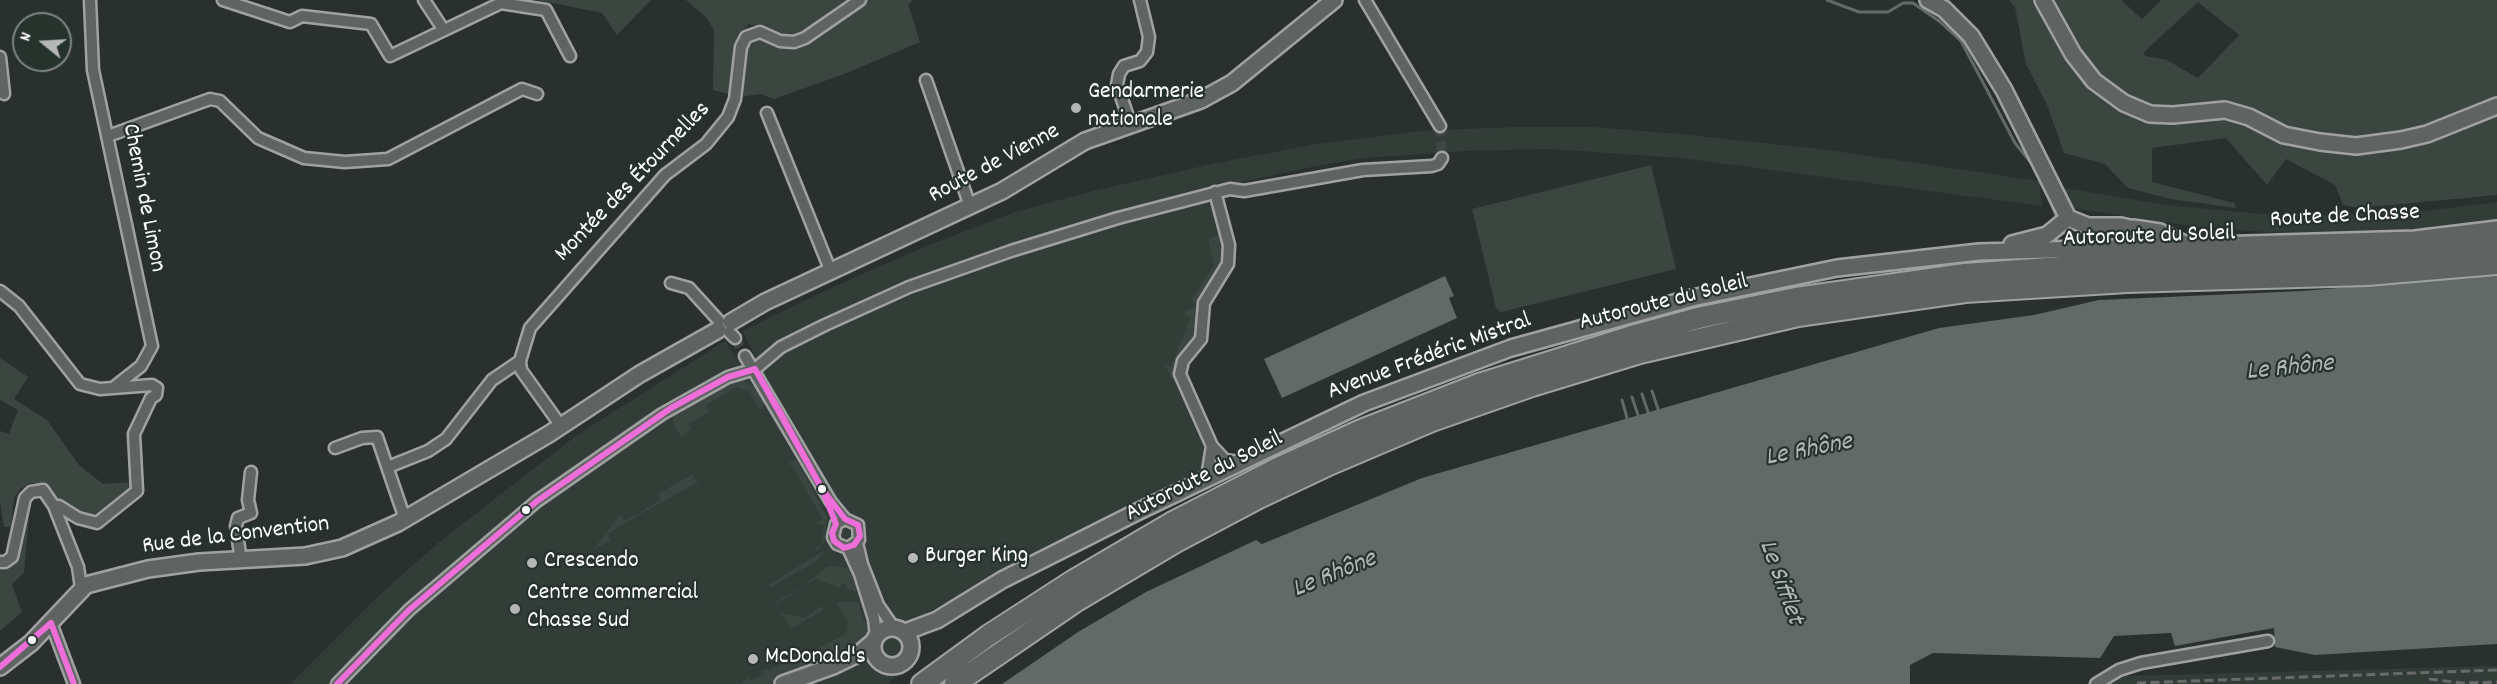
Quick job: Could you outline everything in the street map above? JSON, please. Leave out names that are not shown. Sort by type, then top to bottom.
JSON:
[{"type":"highway","name":"Autoroute du Soleil","points":[[922,684],[1007,623],[1074,580],[1171,523],[1274,470],[1361,430],[1479,384],[1632,336],[1702,317],[1796,298],[1965,274],[2118,263],[2368,257],[2497,245]]},
{"type":"highway","name":"Autoroute du Soleil","points":[[955,684],[1075,602],[1176,542],[1259,498],[1340,460],[1432,422],[1532,386],[1640,353],[1778,320],[1954,294],[2079,284],[2367,275],[2497,264]]},
{"type":"street","name":"Chemin de Limon","points":[[90,0],[93,70],[152,346],[141,366],[113,388]]},
{"type":"street","points":[[224,0],[290,22],[302,16],[371,24],[390,56],[501,3],[546,10],[570,56]]},
{"type":"street","points":[[424,0],[443,29]]},
{"type":"street","name":"Montée des Étournelles","points":[[520,361],[530,328],[542,312],[665,175],[706,144],[728,117],[735,99],[741,47],[746,37],[760,32],[780,41],[794,42],[805,38],[860,0]]},
{"type":"street","points":[[1131,125],[1118,85],[1119,74],[1124,66],[1140,61],[1147,52],[1149,37],[1140,0]]},
{"type":"street","points":[[1365,0],[1440,126]]},
{"type":"street","points":[[1928,0],[1944,9],[1971,36],[2004,90],[2065,214],[2088,226],[2160,232],[2190,246]]},
{"type":"street","points":[[2043,0],[2073,54],[2094,81],[2124,103],[2150,114],[2173,115],[2225,110],[2236,112],[2284,135],[2356,146],[2383,144],[2427,134],[2497,106]]},
{"type":"street","name":"Route de Vienne","points":[[555,430],[640,374],[726,329],[765,302],[970,206],[1085,141],[1201,100],[1232,83],[1324,3]]},
{"type":"street","points":[[0,57],[4,94]]},
{"type":"street","points":[[926,80],[970,206]]},
{"type":"street","points":[[108,136],[210,99],[220,101],[258,138],[304,158],[345,162],[388,159],[522,89],[537,94]]},
{"type":"street","points":[[767,113],[831,272]]},
{"type":"street","points":[[337,684],[409,610],[528,508],[662,414],[728,377],[754,369],[781,347],[909,287],[1011,251],[1215,192],[1230,189],[1244,191],[1363,170],[1432,166],[1438,164],[1442,158]]},
{"type":"street","points":[[1215,192],[1229,245],[1228,264],[1204,303],[1201,339],[1180,368],[1183,381],[1212,446],[1225,460],[1238,462]]},
{"type":"street","points":[[1979,252],[2047,235],[2065,214]]},
{"type":"street","points":[[2132,228],[2142,232],[2148,247]]},
{"type":"street","name":"Route de Chasse","points":[[1979,252],[2415,239],[2497,229]]},
{"type":"street","name":"Avenue Frédéric Mistral","points":[[911,647],[937,620],[1002,580],[1207,477],[1364,403],[1511,348],[1692,298],[1787,277],[1888,261],[1979,252]]},
{"type":"street","points":[[671,283],[689,288],[726,329]]},
{"type":"street","points":[[0,291],[19,306],[80,384],[100,389],[152,385],[156,388],[156,395],[151,398],[134,434],[137,491],[97,523],[78,518],[59,506],[54,506]]},
{"type":"street","points":[[745,356],[840,522]]},
{"type":"street","points":[[388,467],[428,451],[446,439],[492,380],[520,361],[527,382],[555,430]]},
{"type":"street","name":"Rue de la Convention","points":[[81,588],[148,569],[199,562],[305,556],[342,548],[405,519],[469,478],[555,430]]},
{"type":"street","points":[[335,448],[362,438],[377,437],[405,519]]},
{"type":"street","points":[[1207,477],[1212,446]]},
{"type":"street","points":[[241,561],[236,526],[238,518],[251,513],[248,500],[251,472]]},
{"type":"street","points":[[0,562],[5,562],[12,556],[21,508],[31,492],[43,490],[54,506],[78,567],[81,588],[51,623],[0,667]]},
{"type":"street","points":[[840,522],[832,532],[834,541],[852,545]]},
{"type":"street","points":[[840,522],[858,525],[860,536],[852,545]]},
{"type":"street","points":[[852,545],[860,574],[870,597],[875,656],[881,663]]},
{"type":"street","points":[[808,684],[844,667],[864,662],[893,666],[909,657],[911,647],[870,597]]},
{"type":"street","name":"Avenue Frédéric Mistral","points":[[899,630],[937,620]]},
{"type":"street","points":[[51,623],[74,684]]},
{"type":"street","points":[[783,684],[834,666],[860,653],[881,631],[899,630]]},
{"type":"street","points":[[2096,684],[2119,670],[2141,663],[2268,641]]},
{"type":"shaded area","points":[[537,0],[651,0],[617,35],[602,13]]},
{"type":"shaded area","points":[[686,0],[847,0],[800,34],[789,36],[749,24],[739,34],[736,46],[732,95],[713,90],[714,31],[707,18]]},
{"type":"shaded area","points":[[864,0],[913,0],[908,4],[920,42],[844,74],[774,99],[760,94],[740,97],[747,42],[757,36],[786,46]]},
{"type":"shaded area","points":[[2009,0],[2121,0],[2142,19],[2161,0],[2497,0],[2497,195],[2359,208],[2343,205],[2335,185],[2286,159],[2267,185],[2226,138],[2152,148],[2152,182],[2234,203],[2236,208],[2170,199],[2128,188],[2105,164],[2064,153],[2047,105],[2026,64],[2015,7]],"holes":[[[2198,2],[2239,35],[2198,78],[2167,60],[2146,56],[2143,53]]]},
{"type":"shaded area","points":[[1594,127],[1680,134],[1828,150],[2039,181],[2042,206],[1681,158],[1551,149],[1465,151],[1365,158],[1316,166],[1206,190],[1209,202],[1215,208],[1227,251],[1192,344],[1181,355],[1176,367],[1176,378],[1205,448],[1200,471],[907,623],[896,676],[887,684],[290,684],[375,599],[438,543],[577,435],[725,341],[738,361],[755,356],[742,331],[833,287],[924,247],[1015,212],[1089,192],[1212,164],[1316,144],[1430,130]]},
{"type":"shaded area","points":[[1651,165],[1676,269],[1501,312],[1496,308],[1472,209]]},
{"type":"shaded area","points":[[2059,187],[2166,205],[2285,216],[2426,211],[2497,202],[2497,221],[2382,232],[2293,234],[2197,227],[2065,207]]},
{"type":"shaded area","points":[[1213,209],[1227,259],[1202,301],[1193,304],[1192,299],[1214,265],[1208,239],[1219,235]]},
{"type":"shaded area","points":[[1200,305],[1196,340],[1178,359],[1176,377],[1172,379],[1164,364],[1171,367],[1190,318],[1184,312]]},
{"type":"shaded area","points":[[0,358],[28,377],[14,399],[47,420],[79,465],[103,484],[131,482],[131,490],[95,520],[77,514],[57,501],[41,483],[31,483],[20,489],[14,498],[11,527],[4,527],[0,501],[0,431],[9,434],[18,410],[0,400]]},
{"type":"shaded area","points":[[740,380],[757,388],[765,401],[762,409],[760,410],[749,391],[737,387],[706,405],[709,412],[688,424],[691,430],[681,437],[673,423],[673,416],[718,388]]},
{"type":"shaded area","points":[[796,459],[827,517],[824,543],[817,551],[814,546],[820,547],[825,526],[817,523],[823,519],[792,466],[788,464]]},
{"type":"shaded area","points":[[693,474],[700,489],[696,483],[641,514],[640,512],[661,500],[658,494]]},
{"type":"shaded area","points":[[638,513],[639,515],[607,534],[610,541],[593,550],[618,517],[621,515],[624,521]]},
{"type":"shaded area","points":[[29,515],[24,573],[12,584],[22,612],[0,631],[0,570],[7,569],[16,561],[25,517]]},
{"type":"shaded area","points":[[825,550],[818,560],[771,587],[767,586]]},
{"type":"shaded area","points":[[827,567],[847,568],[854,573],[860,588],[856,592],[846,589],[847,585],[842,583],[840,588],[816,579],[778,603],[774,603],[804,586]]},
{"type":"shaded area","points":[[849,601],[858,603],[864,620],[870,624],[867,637],[858,648],[769,684],[738,684],[749,678],[751,681],[764,674],[762,671],[766,669],[769,671],[800,651],[810,652],[846,634],[849,623],[836,603]]},
{"type":"shaded area","points":[[821,606],[824,610],[792,628],[780,613],[805,618]]},
{"type":"shaded area","points":[[2497,666],[2497,684],[2089,684],[2127,676]]},
{"type":"water","points":[[2497,275],[2497,644],[2315,655],[2275,647],[2274,628],[2175,646],[2171,633],[2114,636],[2100,658],[1933,653],[1910,665],[1910,684],[1002,684],[1078,632],[1146,592],[1256,540],[1262,544],[1422,478],[1939,328],[2034,315],[2099,300],[2302,291]]},
{"type":"water","points":[[1445,276],[1454,296],[1449,298],[1457,318],[1282,398],[1264,359]]},
{"type":"waterway","points":[[1827,0],[1859,12],[1888,12],[1903,3],[1913,3],[1939,21],[1961,41],[2015,143],[2036,169]]},
{"type":"waterway","points":[[2046,191],[2056,216]]},
{"type":"waterway","points":[[1652,391],[1658,409]]},
{"type":"waterway","points":[[1642,394],[1648,412]]},
{"type":"waterway","points":[[1632,397],[1638,415]]},
{"type":"waterway","points":[[1622,400],[1627,418]]},
{"type":"tunnel","points":[[1440,126],[1442,158]]},
{"type":"tunnel","points":[[735,338],[745,356]]},
{"type":"railway","points":[[2137,683],[2497,670]]},
{"type":"railway","points":[[2429,679],[2462,683],[2497,682]]},
{"type":"transit line","points":[[755,369],[781,414],[822,489],[755,369]]},
{"type":"transit line","points":[[337,684],[409,610],[537,501],[671,408],[728,377],[755,369]]},
{"type":"transit line","points":[[822,489],[845,519],[858,525],[860,536],[854,545],[844,548],[834,541],[832,533],[836,524],[822,489]]},
{"type":"transit line","points":[[51,623],[74,684]]},
{"type":"transit line","points":[[0,667],[51,623]]},
{"type":"place","name":"Gendarmerie nationale","points":[[1076,108]]},
{"type":"place","name":"Burger King","points":[[913,558]]},
{"type":"place","name":"Crescendo","points":[[532,563]]},
{"type":"place","name":"Centre commercial Chasse Sud","points":[[515,609]]},
{"type":"place","name":"McDonald's","points":[[753,659]]},
{"type":"water label","name":"Le Rhône","points":[[2290,370]]},
{"type":"water label","name":"Le Rhône","points":[[1809,452]]},
{"type":"water label","name":"Le Rhône","points":[[1335,576]]},
{"type":"water label","name":"Le Sifflet","points":[[1779,583]]}]
